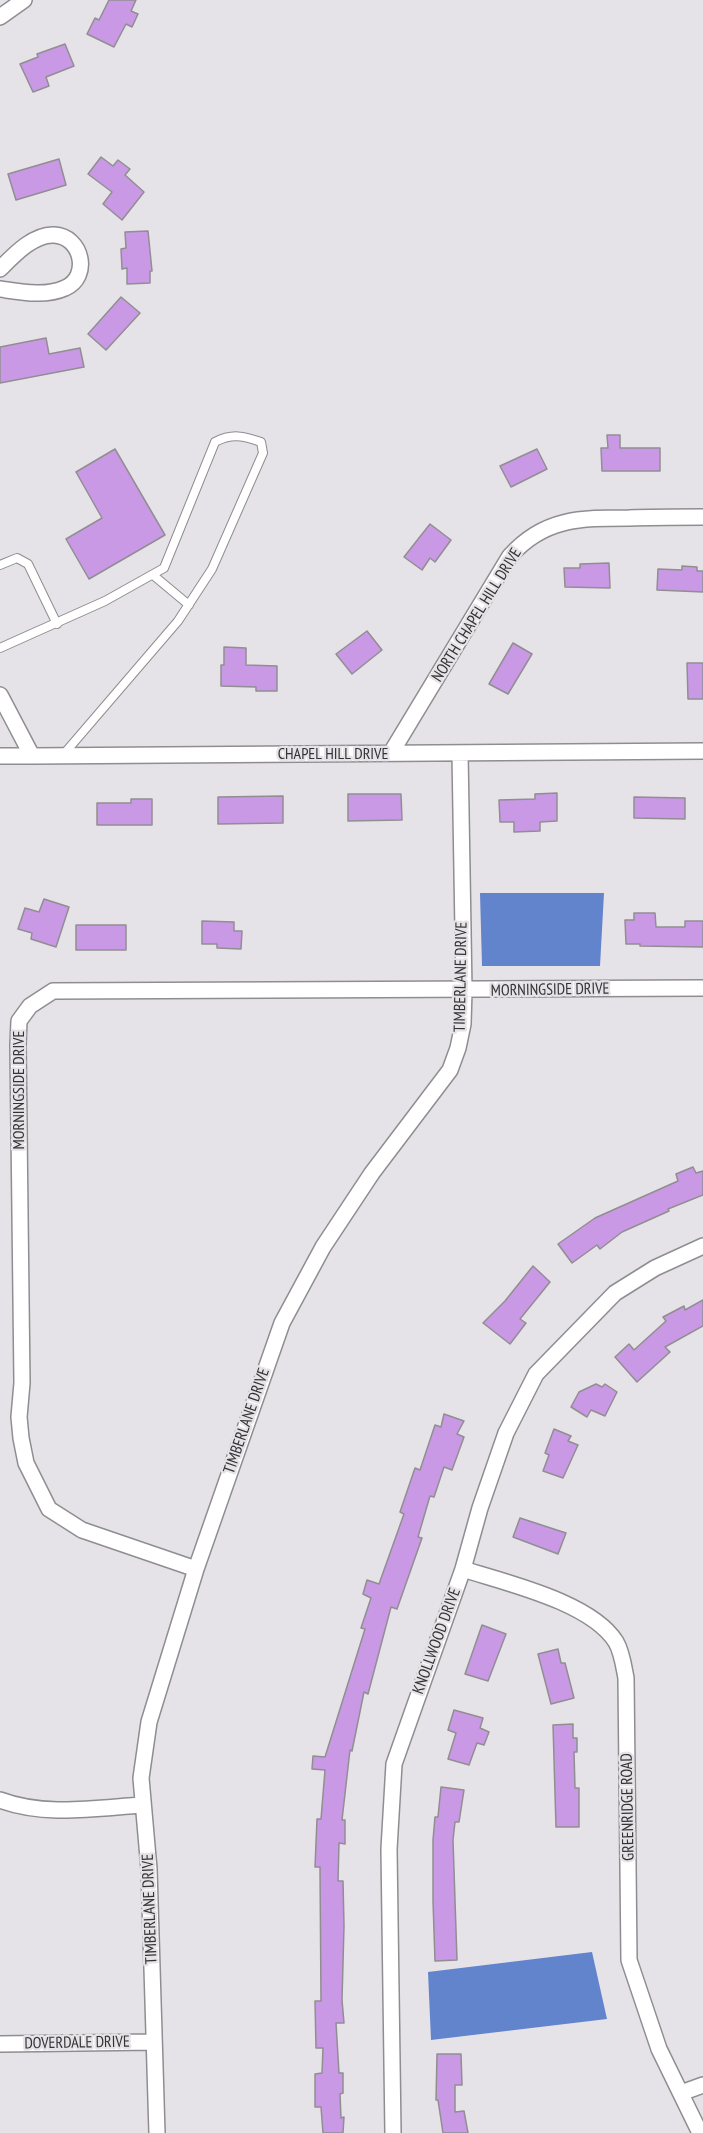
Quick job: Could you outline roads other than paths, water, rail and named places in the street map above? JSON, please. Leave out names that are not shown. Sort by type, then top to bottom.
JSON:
[{"type":"street","points":[[0,17],[24,0]]},
{"type":"street","points":[[0,269],[24,247],[41,237],[54,235],[66,239],[76,248],[81,257],[81,269],[77,280],[68,287],[42,292],[0,289]]},
{"type":"street","name":"NORTH CHAPEL HILL DRIVE","points":[[391,753],[510,556],[530,537],[555,524],[585,518],[703,517]]},
{"type":"street","points":[[0,695],[32,756]]},
{"type":"street","name":"CHAPEL HILL DRIVE","points":[[0,756],[703,751]]},
{"type":"street","name":"TIMBERLANE DRIVE","points":[[157,2133],[149,1869],[141,1778],[149,1722],[196,1569],[282,1323],[323,1247],[372,1173],[450,1070],[458,1048],[463,1024],[464,991],[460,753]]},
{"type":"street","name":"MORNINGSIDE DRIVE","points":[[196,1569],[82,1530],[49,1509],[26,1463],[19,1417],[22,1383],[19,1021],[30,1006],[53,991],[464,991],[703,988]]},
{"type":"street","name":"KNOLLWOOD DRIVE","points":[[393,2133],[389,1849],[394,1764],[463,1569],[480,1508],[506,1433],[536,1374],[615,1293],[655,1268],[703,1246]]},
{"type":"street","name":"GREENRIDGE ROAD","points":[[463,1569],[559,1599],[598,1623],[617,1643],[626,1678],[629,1960],[659,2049],[700,2133]]},
{"type":"street","points":[[0,1800],[54,1810],[143,1805]]},
{"type":"street","name":"DOVERDALE DRIVE","points":[[0,2044],[154,2042]]},
{"type":"street","points":[[681,2093],[703,2085]]},
{"type":"lane","points":[[0,648],[57,624],[153,576],[164,568],[215,442],[226,436],[242,436],[261,442],[263,453],[212,569],[189,605],[163,639],[62,756]]},
{"type":"lane","points":[[0,565],[17,558],[28,564],[57,624]]},
{"type":"lane","points":[[153,576],[189,605]]},
{"type":"water","points":[[480,893],[604,893],[600,966],[482,966]]},
{"type":"water","points":[[592,1952],[607,2019],[431,2040],[428,1972]]}]
